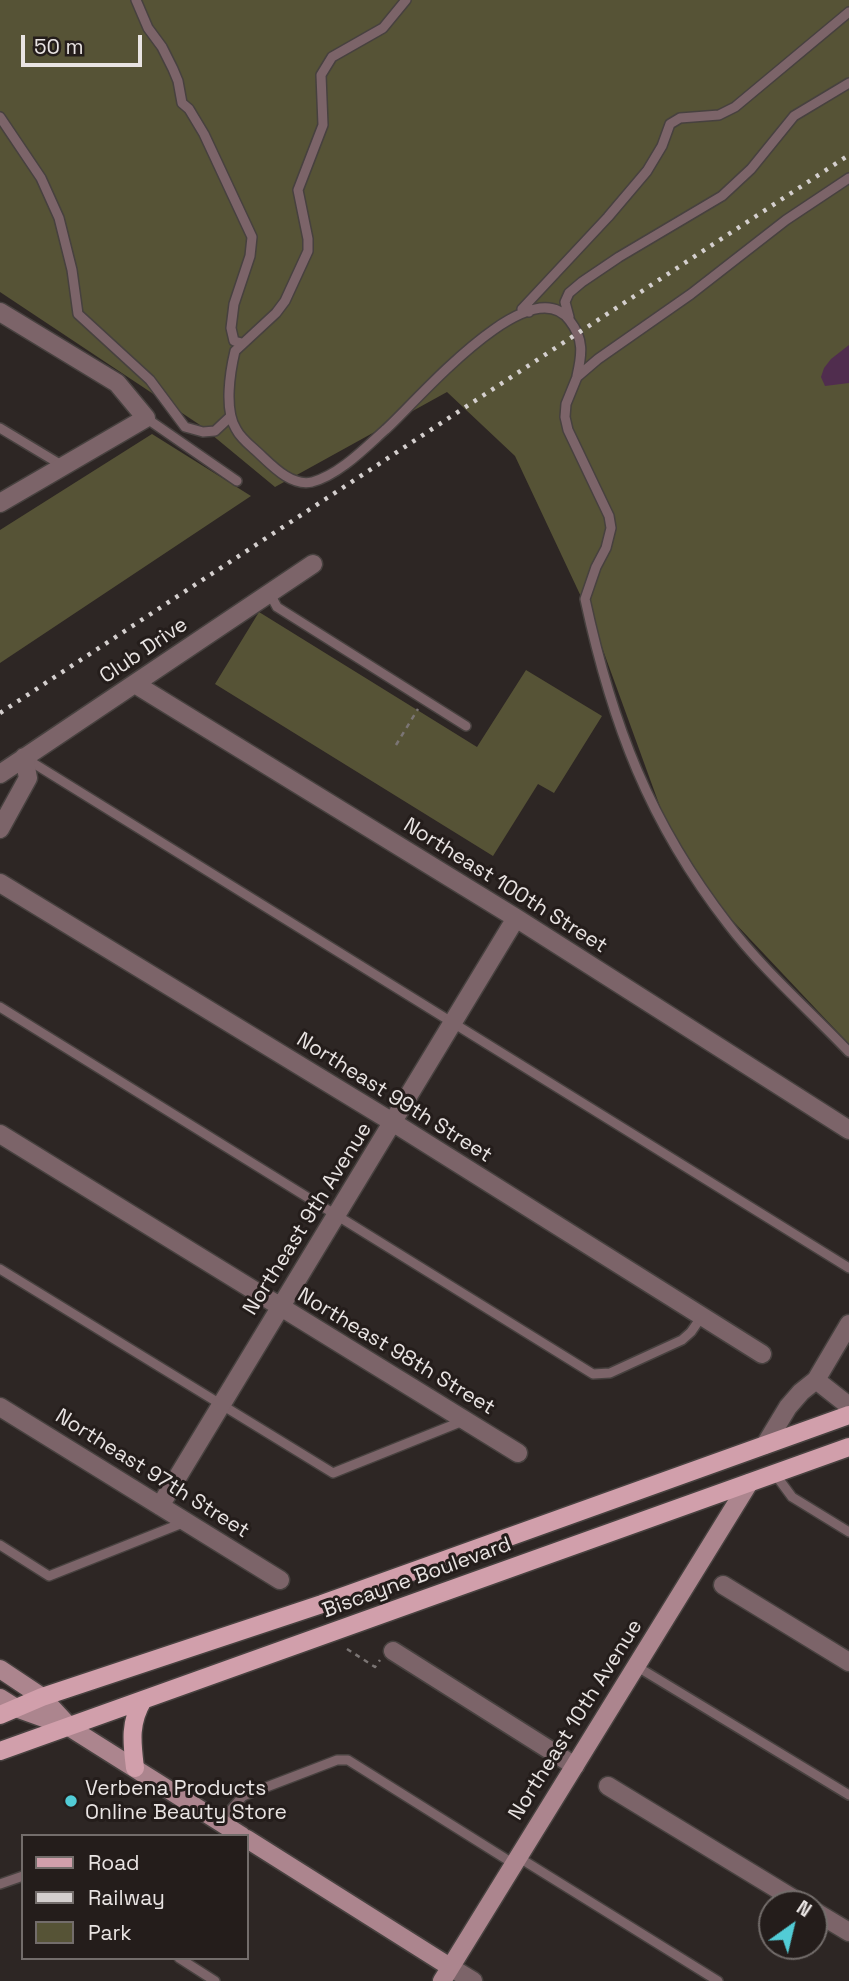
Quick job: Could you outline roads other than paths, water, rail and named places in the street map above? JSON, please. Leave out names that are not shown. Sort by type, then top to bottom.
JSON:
[{"type":"main road","name":"Biscayne Boulevard","points":[[8,1712],[42,1697],[322,1604],[849,1415]]},
{"type":"main road","name":"Biscayne Boulevard","points":[[0,1751],[849,1447]]},
{"type":"main road","points":[[135,1768],[131,1738],[133,1722],[143,1700]]},
{"type":"street","points":[[0,312],[117,383],[146,418],[0,503]]},
{"type":"street","name":"Club Drive","points":[[0,774],[313,564]]},
{"type":"street","name":"Northeast 100th Street","points":[[135,684],[516,918],[849,1130]]},
{"type":"street","points":[[0,829],[28,778],[24,757]]},
{"type":"street","name":"Northeast 99th Street","points":[[0,883],[394,1123],[762,1354]]},
{"type":"street","name":"Northeast 9th Avenue","points":[[160,1506],[516,918]]},
{"type":"street","name":"Northeast 98th Street","points":[[0,1134],[518,1453]]},
{"type":"street","points":[[765,1445],[788,1407],[816,1380],[849,1324]]},
{"type":"street","points":[[816,1380],[849,1406]]},
{"type":"street","name":"Northeast 97th Street","points":[[0,1407],[280,1580]]},
{"type":"street","name":"Northeast 10th Avenue","points":[[446,1974],[749,1483]]},
{"type":"street","points":[[723,1585],[849,1662]]},
{"type":"street","points":[[393,1651],[575,1766]]},
{"type":"street","points":[[0,1669],[42,1697],[69,1727],[239,1834]]},
{"type":"street","points":[[0,1698],[8,1712],[69,1727]]},
{"type":"street","points":[[608,1786],[779,1890]]},
{"type":"street","points":[[248,1840],[446,1974],[473,1981]]},
{"type":"street","points":[[828,1920],[849,1933]]},
{"type":"lane","points":[[136,0],[148,28],[173,69],[182,103],[189,108],[204,134],[252,237],[250,256],[234,304],[231,328],[234,341],[242,343]]},
{"type":"lane","points":[[407,0],[383,28],[332,57],[321,75],[323,125],[299,190],[308,251],[285,301],[276,313],[235,351],[231,416],[236,429],[246,442],[284,475],[300,482],[312,482],[345,464],[386,429],[462,353],[515,317],[526,311],[542,308],[552,309],[569,319]]},
{"type":"lane","points":[[526,311],[647,171],[662,146],[670,124],[680,118],[719,115],[735,107],[849,12]]},
{"type":"lane","points":[[849,83],[794,116],[751,169],[722,196],[619,257],[582,282],[569,293],[565,302],[569,319],[581,339],[582,348],[577,377],[566,404],[565,417],[568,430],[609,516],[611,528],[606,548],[585,599],[616,719],[656,814],[692,874],[745,945],[849,1052]]},
{"type":"lane","points":[[0,117],[41,178],[60,218],[72,270],[78,314],[150,380],[186,427],[203,432],[215,431],[231,416]]},
{"type":"lane","points":[[577,377],[598,359],[691,294],[786,220],[849,178]]},
{"type":"lane","points":[[146,418],[237,481]]},
{"type":"lane","points":[[0,428],[63,466]]},
{"type":"lane","points":[[270,594],[277,607],[466,726]]},
{"type":"lane","points":[[24,757],[849,1268]]},
{"type":"lane","points":[[0,1007],[593,1374],[610,1373],[682,1339],[691,1332],[702,1315]]},
{"type":"lane","points":[[0,1269],[333,1474],[465,1420]]},
{"type":"lane","points":[[775,1474],[792,1497],[849,1532]]},
{"type":"lane","points":[[0,1545],[49,1576],[185,1522]]},
{"type":"lane","points":[[636,1666],[849,1795]]},
{"type":"lane","points":[[220,1822],[243,1796],[337,1760],[348,1760],[718,1981]]},
{"type":"lane","points":[[0,1884],[21,1877]]},
{"type":"lane","points":[[181,1960],[215,1981]]},
{"type":"railway","points":[[0,713],[849,155]]},
{"type":"place","name":"Verbena Products Online Beauty Store","points":[[71,1801]]}]
